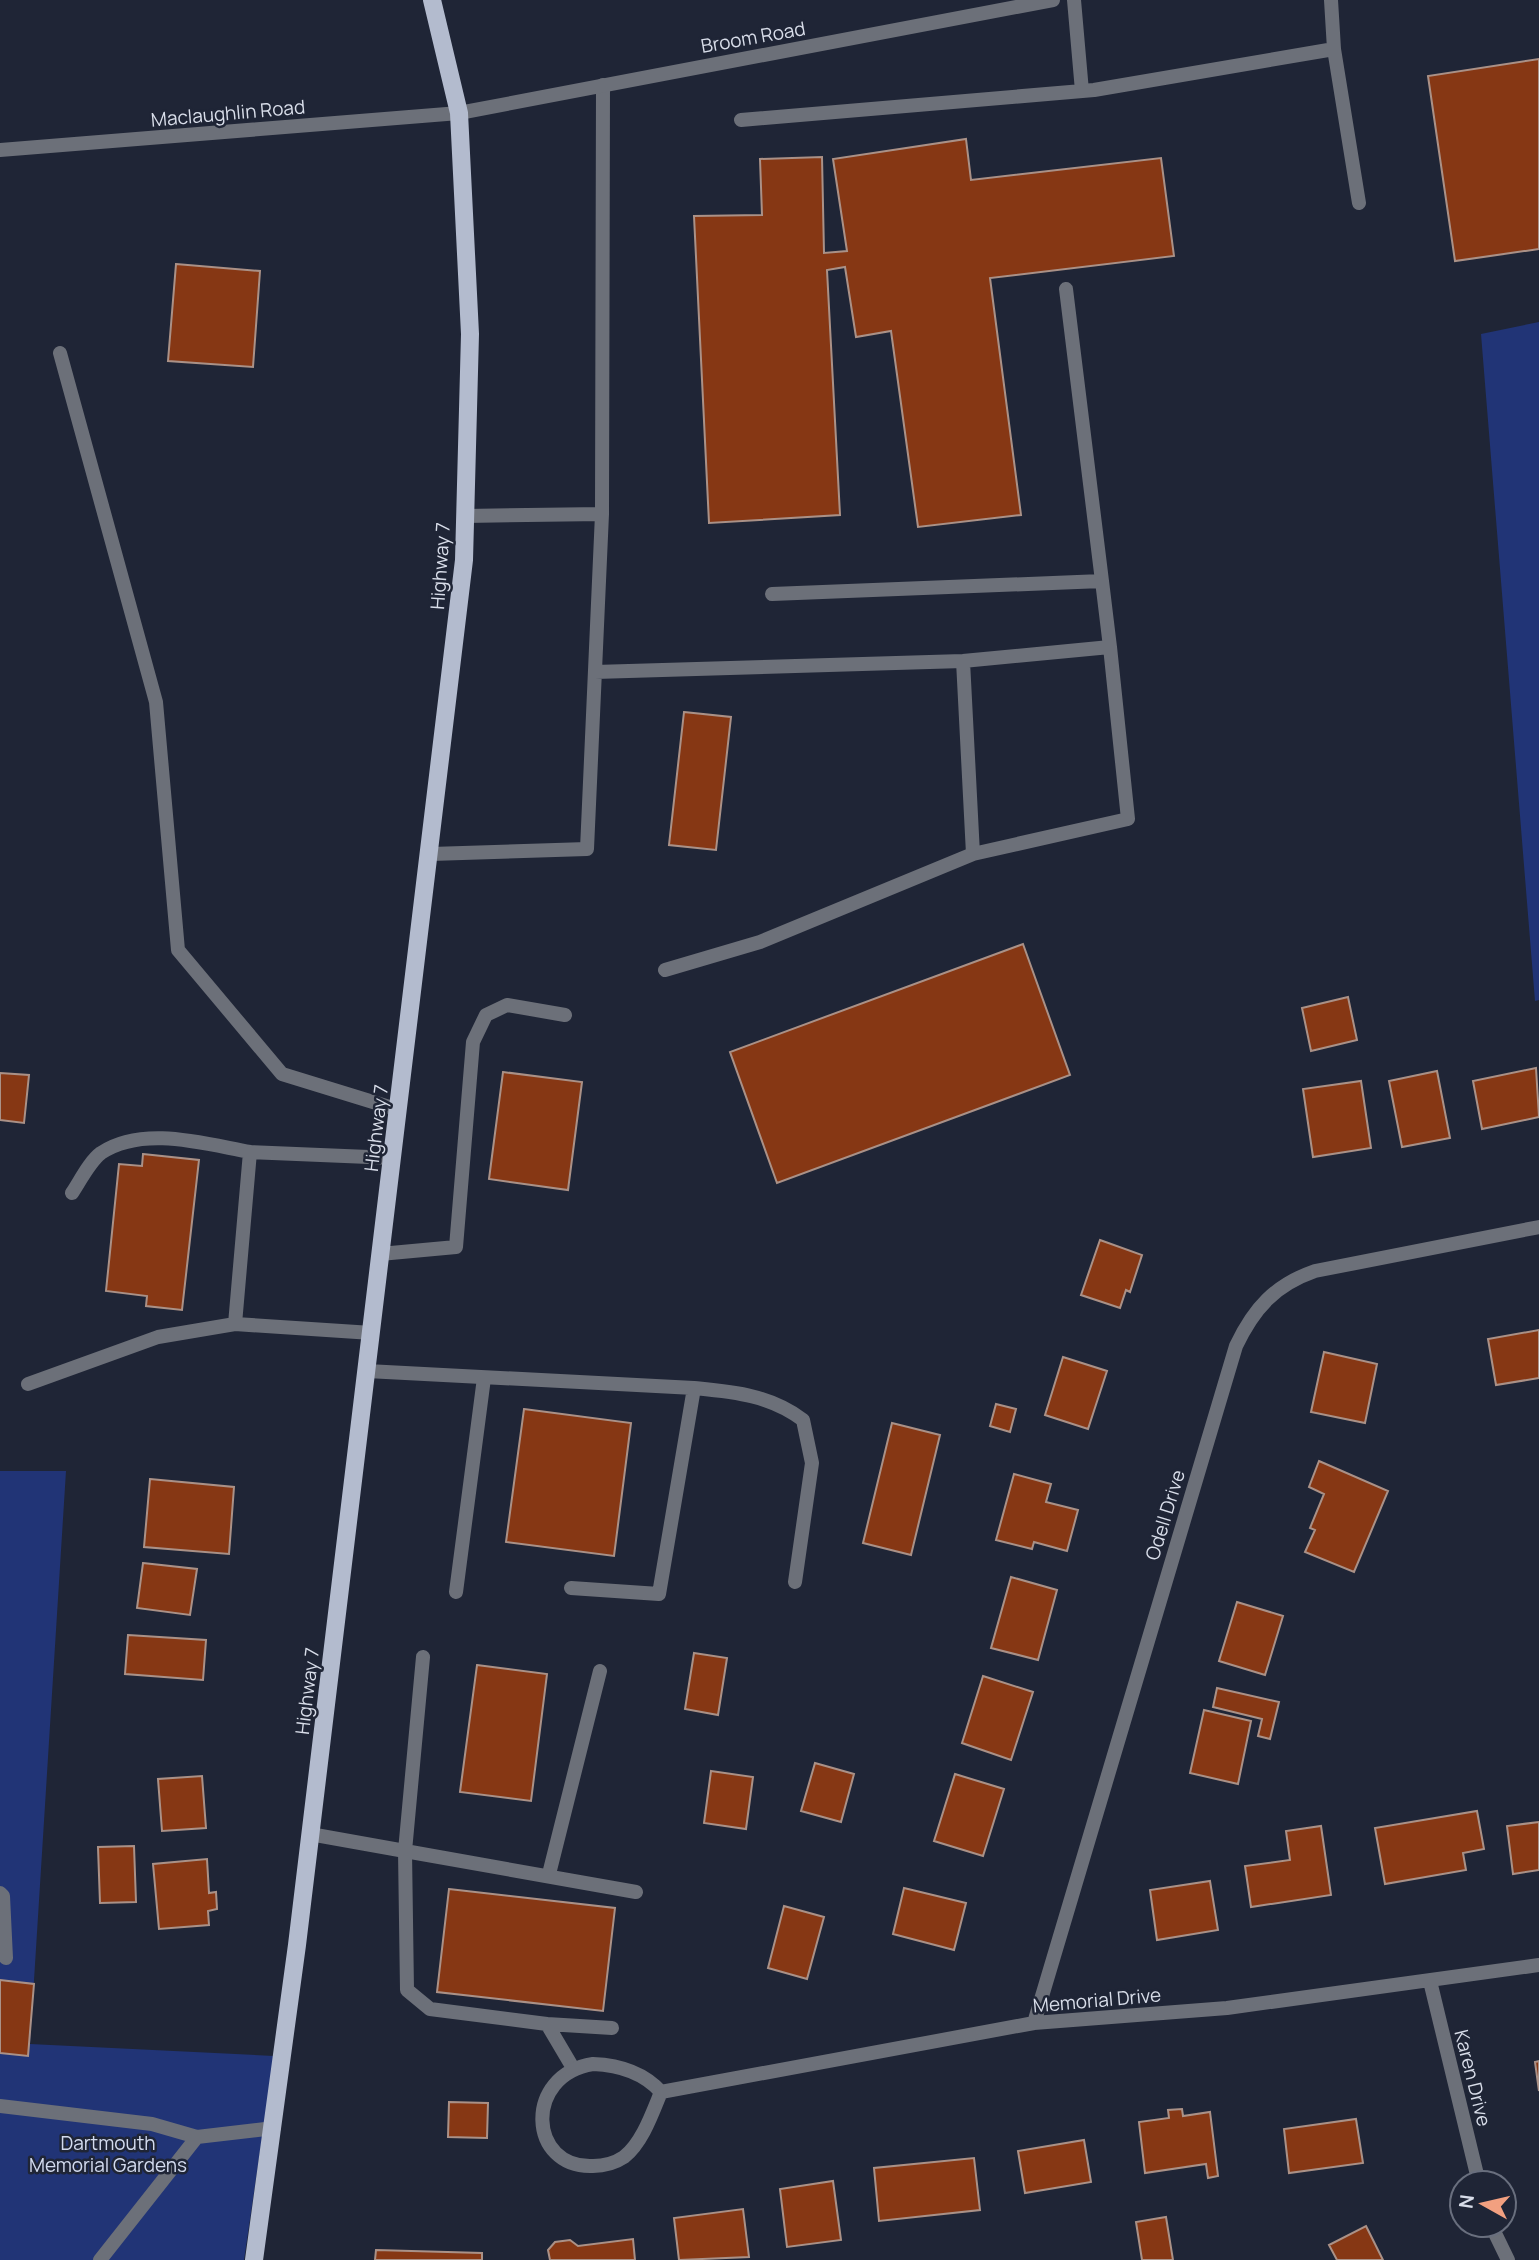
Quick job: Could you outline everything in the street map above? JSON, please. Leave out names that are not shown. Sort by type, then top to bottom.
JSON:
[{"type":"main road","name":"Highway 7","points":[[254,2260],[274,2128],[431,854],[464,560],[470,334],[459,113],[432,0]]},
{"type":"street","name":"Broom Road","points":[[459,113],[1053,0]]},
{"type":"street","points":[[1074,0],[1082,91]]},
{"type":"street","points":[[1331,0],[1334,49],[1359,203]]},
{"type":"street","points":[[741,120],[1082,91],[1334,49]]},
{"type":"street","points":[[431,854],[587,849],[602,514],[603,85]]},
{"type":"street","name":"Maclaughlin Road","points":[[0,149],[459,113]]},
{"type":"street","points":[[665,970],[760,942],[973,853],[1128,819],[1110,647],[1066,289]]},
{"type":"street","points":[[60,353],[156,702],[178,950],[282,1074],[399,1110]]},
{"type":"street","points":[[465,516],[602,514]]},
{"type":"street","points":[[772,594],[1102,580]]},
{"type":"street","points":[[595,672],[963,661],[1110,647]]},
{"type":"street","points":[[963,661],[973,853]]},
{"type":"street","points":[[380,1254],[456,1247],[473,1042],[486,1015],[507,1005],[565,1016]]},
{"type":"street","points":[[72,1193],[100,1154],[132,1141],[176,1139],[250,1152],[393,1158]]},
{"type":"street","points":[[235,1324],[250,1152]]},
{"type":"street","name":"Odell Drive","points":[[1034,2023],[1236,1346],[1247,1323],[1276,1290],[1292,1279],[1315,1271],[1539,1227]]},
{"type":"street","points":[[28,1384],[158,1337],[235,1324],[372,1333]]},
{"type":"street","points":[[367,1371],[694,1388],[756,1397],[782,1405],[803,1420],[812,1463],[795,1581]]},
{"type":"street","points":[[456,1591],[484,1378]]},
{"type":"street","points":[[571,1588],[659,1594],[694,1388]]},
{"type":"street","points":[[423,1657],[405,1851],[407,1990],[430,2009],[547,2024],[612,2028]]},
{"type":"street","points":[[549,1874],[600,1671]]},
{"type":"street","points":[[310,1834],[549,1874],[636,1892]]},
{"type":"street","points":[[0,1893],[3,1896],[6,1958]]},
{"type":"street","name":"Memorial Drive","points":[[661,2092],[1034,2023],[1227,2008],[1539,1965]]},
{"type":"street","name":"Karen Drive","points":[[1430,1981],[1476,2169]]},
{"type":"street","points":[[547,2024],[573,2068]]},
{"type":"street","points":[[593,2064],[616,2066],[643,2077],[661,2092],[646,2127],[624,2157],[597,2166],[574,2164],[565,2161],[551,2146],[542,2115],[552,2083],[573,2068],[593,2064]]},
{"type":"street","points":[[0,2106],[152,2124],[197,2137],[274,2128]]},
{"type":"street","points":[[100,2260],[197,2137]]},
{"type":"street","points":[[1498,2239],[1508,2260]]},
{"type":"green space","points":[[1539,322],[1539,1000],[1535,1001],[1481,334]]},
{"type":"green space","name":"Dartmouth Memorial Gardens","points":[[0,1471],[66,1471],[30,2044],[274,2056],[244,2260],[0,2260]]},
{"type":"building","points":[[1539,59],[1539,249],[1455,261],[1428,76]]},
{"type":"building","points":[[966,139],[971,180],[1161,158],[1174,256],[990,278],[1021,515],[918,527],[891,331],[856,337],[845,267],[827,270],[840,515],[709,523],[694,216],[762,215],[760,159],[822,157],[824,253],[847,251],[833,159]]},
{"type":"building","points":[[176,264],[260,271],[253,367],[168,361]]},
{"type":"building","points":[[684,712],[731,717],[716,850],[669,845]]},
{"type":"building","points":[[1023,944],[1070,1075],[777,1183],[730,1052]]},
{"type":"building","points":[[1348,997],[1357,1040],[1311,1051],[1302,1008]]},
{"type":"building","points":[[1536,1068],[1539,1117],[1482,1129],[1473,1081]]},
{"type":"building","points":[[1437,1071],[1450,1138],[1402,1147],[1389,1081]]},
{"type":"building","points":[[503,1072],[582,1082],[568,1190],[489,1179]]},
{"type":"building","points":[[0,1073],[29,1075],[24,1123],[0,1120]]},
{"type":"building","points":[[1361,1081],[1371,1148],[1313,1157],[1303,1089]]},
{"type":"building","points":[[143,1154],[199,1160],[182,1310],[146,1306],[147,1296],[106,1291],[119,1164],[142,1166]]},
{"type":"building","points":[[1100,1240],[1142,1255],[1130,1292],[1126,1290],[1120,1308],[1081,1295]]},
{"type":"building","points":[[1539,1330],[1539,1378],[1496,1385],[1488,1339]]},
{"type":"building","points":[[1324,1352],[1377,1364],[1365,1423],[1311,1412]]},
{"type":"building","points":[[1063,1357],[1107,1371],[1088,1429],[1045,1415]]},
{"type":"building","points":[[996,1404],[1016,1409],[1010,1432],[990,1426]]},
{"type":"building","points":[[524,1409],[631,1423],[614,1556],[506,1542]]},
{"type":"building","points":[[892,1423],[940,1435],[911,1555],[863,1543]]},
{"type":"building","points":[[1319,1461],[1388,1491],[1354,1572],[1305,1552],[1315,1530],[1310,1528],[1324,1494],[1309,1487]]},
{"type":"building","points":[[1014,1474],[1051,1484],[1046,1502],[1078,1510],[1067,1551],[1034,1542],[1032,1549],[996,1540]]},
{"type":"building","points":[[150,1479],[234,1487],[229,1554],[144,1547]]},
{"type":"building","points":[[143,1563],[197,1569],[190,1615],[137,1608]]},
{"type":"building","points":[[1011,1577],[1057,1590],[1038,1660],[991,1648]]},
{"type":"building","points":[[1237,1602],[1283,1616],[1265,1675],[1219,1661]]},
{"type":"building","points":[[128,1635],[206,1640],[203,1680],[125,1674]]},
{"type":"building","points":[[694,1653],[727,1658],[718,1715],[685,1709]]},
{"type":"building","points":[[477,1665],[547,1674],[531,1801],[460,1792]]},
{"type":"building","points":[[983,1676],[1033,1692],[1011,1760],[962,1743]]},
{"type":"building","points":[[1217,1688],[1279,1702],[1270,1739],[1258,1736],[1262,1719],[1213,1707]]},
{"type":"building","points":[[1204,1710],[1251,1721],[1238,1784],[1190,1773]]},
{"type":"building","points":[[815,1763],[854,1774],[841,1822],[801,1811]]},
{"type":"building","points":[[711,1771],[753,1777],[746,1829],[704,1823]]},
{"type":"building","points":[[955,1774],[1004,1789],[983,1856],[934,1841]]},
{"type":"building","points":[[202,1776],[206,1828],[162,1831],[158,1779]]},
{"type":"building","points":[[1477,1811],[1484,1849],[1463,1853],[1466,1870],[1385,1884],[1375,1828]]},
{"type":"building","points":[[1539,1822],[1539,1870],[1513,1874],[1507,1826]]},
{"type":"building","points":[[1321,1826],[1331,1895],[1251,1907],[1245,1866],[1290,1860],[1286,1831]]},
{"type":"building","points":[[134,1846],[136,1902],[100,1903],[98,1847]]},
{"type":"building","points":[[207,1859],[209,1893],[216,1892],[217,1909],[208,1911],[209,1925],[159,1929],[153,1864]]},
{"type":"building","points":[[1210,1881],[1218,1930],[1157,1940],[1150,1890]]},
{"type":"building","points":[[904,1888],[966,1903],[954,1950],[893,1934]]},
{"type":"building","points":[[449,1889],[615,1908],[603,2011],[437,1992]]},
{"type":"building","points":[[784,1906],[824,1917],[807,1979],[768,1968]]},
{"type":"building","points":[[0,1980],[34,1984],[28,2056],[0,2053]]},
{"type":"building","points":[[1539,2061],[1539,2091],[1535,2062]]},
{"type":"building","points":[[449,2102],[488,2103],[487,2138],[448,2137]]},
{"type":"building","points":[[1182,2109],[1183,2116],[1210,2112],[1218,2176],[1208,2178],[1206,2164],[1145,2173],[1139,2122],[1169,2118],[1168,2110]]},
{"type":"building","points":[[1356,2119],[1363,2163],[1289,2173],[1284,2129]]},
{"type":"building","points":[[1084,2140],[1091,2182],[1025,2193],[1018,2151]]},
{"type":"building","points":[[974,2158],[980,2210],[879,2221],[874,2168]]},
{"type":"building","points":[[833,2181],[841,2240],[787,2247],[780,2189]]},
{"type":"building","points":[[743,2209],[749,2257],[679,2260],[674,2218]]},
{"type":"building","points":[[1166,2217],[1173,2260],[1142,2260],[1136,2222]]},
{"type":"building","points":[[1366,2226],[1383,2260],[1337,2260],[1329,2245]]},
{"type":"building","points":[[633,2239],[635,2260],[550,2260],[548,2250],[555,2242],[570,2240],[578,2246]]},
{"type":"building","points":[[376,2250],[482,2253],[482,2260],[375,2260]]}]
